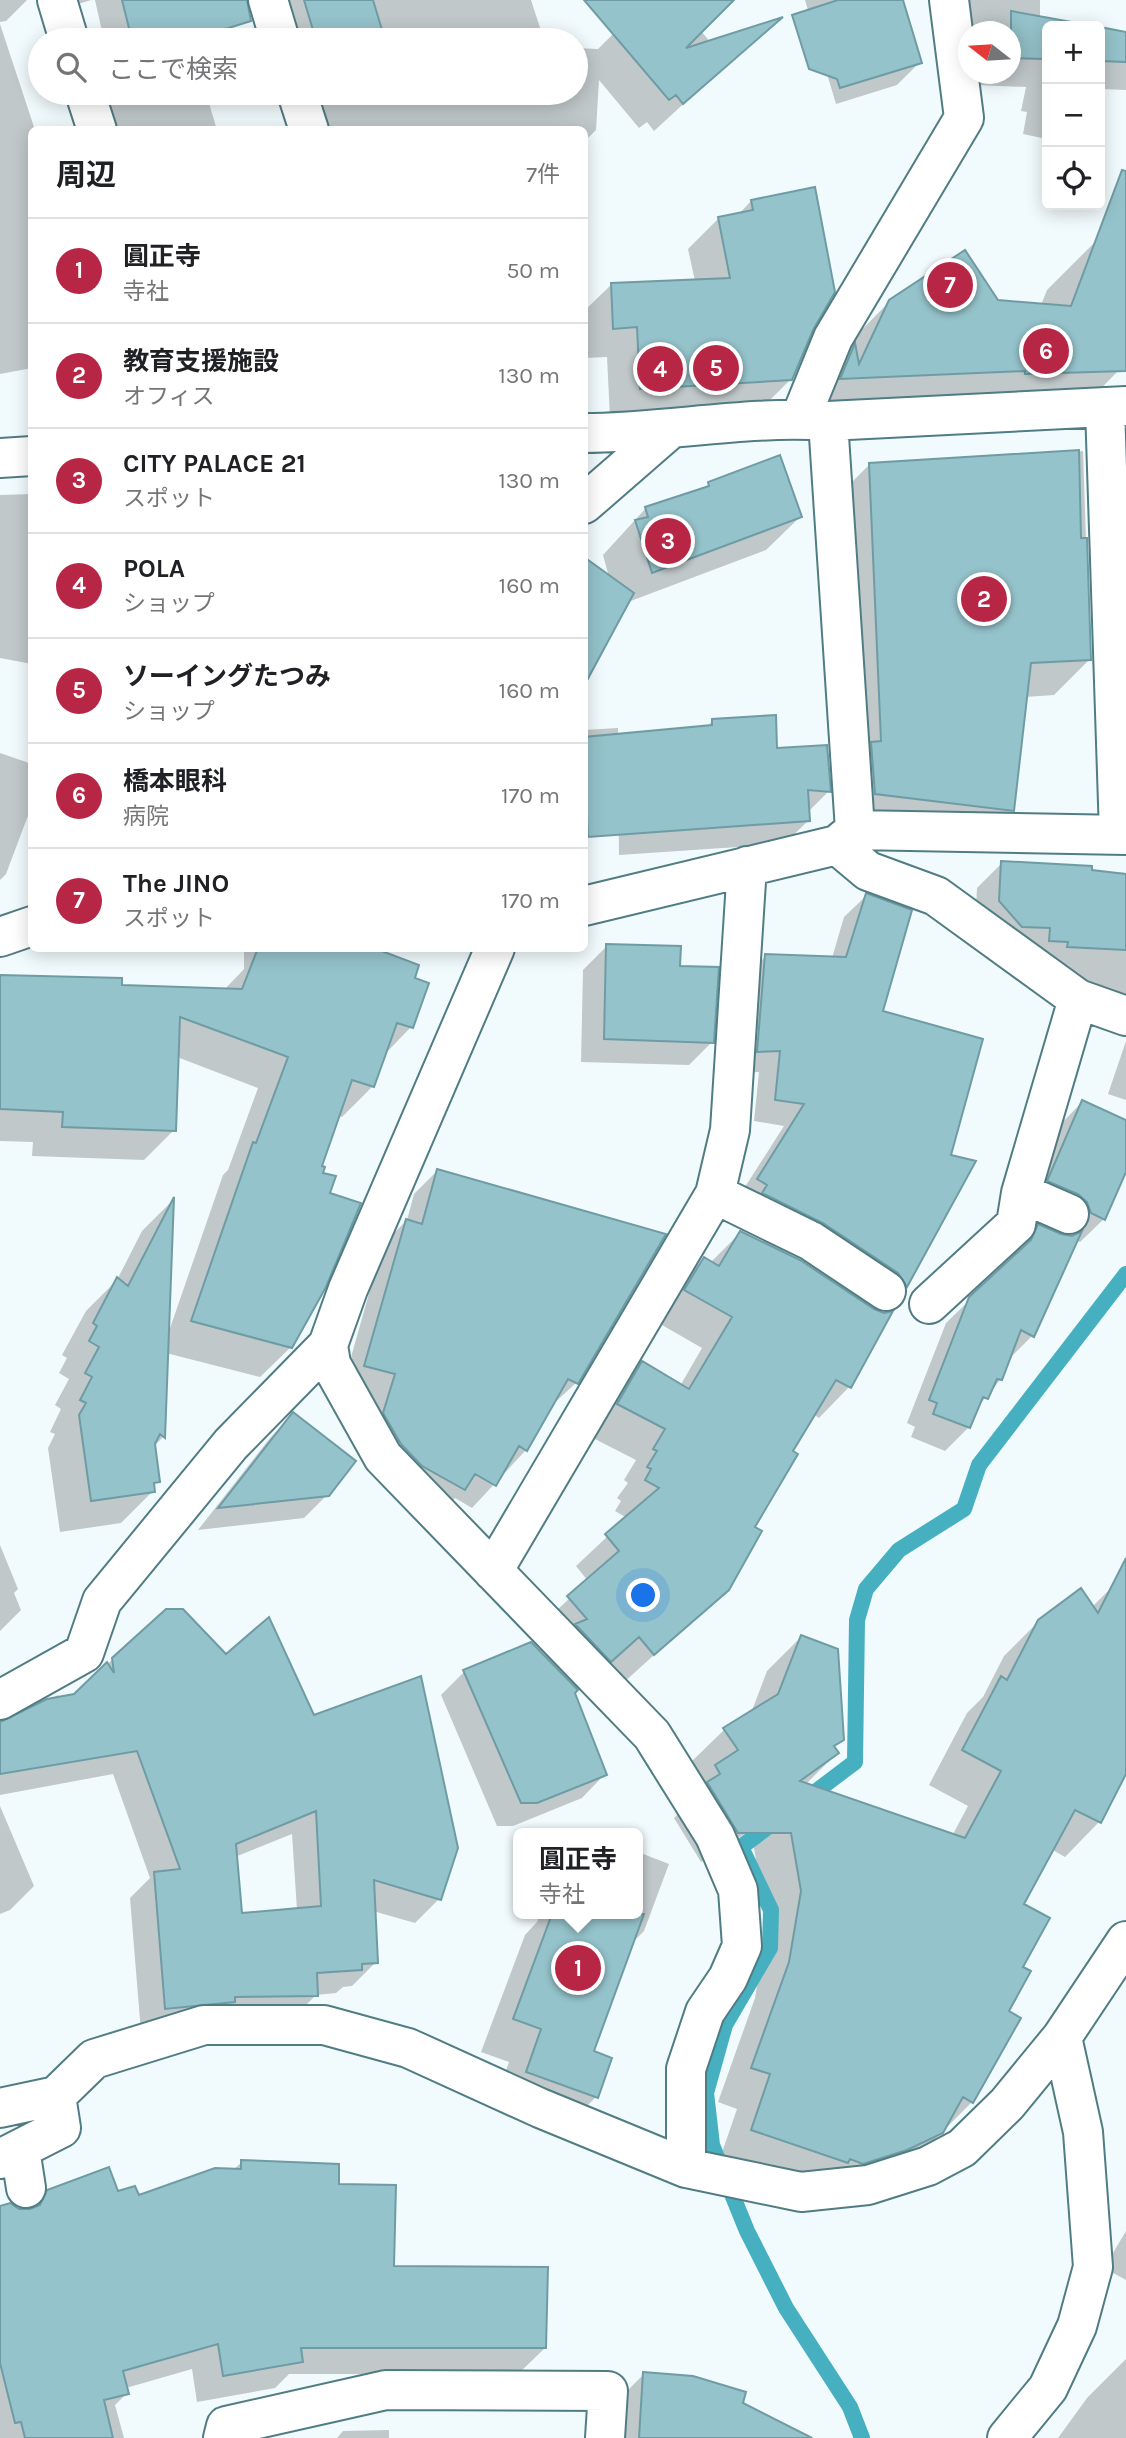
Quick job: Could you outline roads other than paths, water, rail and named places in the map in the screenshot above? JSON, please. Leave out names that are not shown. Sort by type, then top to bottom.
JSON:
[{"type":"street","points":[[57,0],[65,28]]},
{"type":"street","points":[[268,0],[276,28]]},
{"type":"street","points":[[949,0],[964,118],[833,338],[814,420],[846,837],[868,871],[936,896],[1078,999],[1126,1016]]},
{"type":"street","points":[[89,105],[96,126]]},
{"type":"street","points":[[301,105],[308,126]]},
{"type":"street","points":[[588,433],[668,431],[814,420],[1116,406],[1122,834],[846,837],[747,866],[588,905]]},
{"type":"street","points":[[588,501],[668,431]]},
{"type":"street","points":[[0,458],[28,456]]},
{"type":"street","points":[[493,1572],[715,1194],[730,1130],[747,866]]},
{"type":"street","points":[[0,937],[28,927]]},
{"type":"street","points":[[0,1700],[84,1653],[102,1601],[231,1444],[328,1345],[348,1289],[493,952]]},
{"type":"street","points":[[929,1304],[1016,1224],[1021,1193],[1078,999]]},
{"type":"street","points":[[1021,1193],[1069,1214]]},
{"type":"street","points":[[715,1194],[811,1241],[886,1291]]},
{"type":"street","points":[[328,1345],[331,1364],[383,1457],[652,1735],[715,1836],[738,1890],[742,1946],[728,1978],[705,2012],[686,2069],[686,2168]]},
{"type":"street","points":[[0,2108],[56,2096],[94,2059],[204,2025],[324,2025],[408,2048],[540,2108],[686,2168],[801,2192],[868,2185],[928,2166],[962,2148],[980,2131],[1007,2104],[1062,2037],[1126,1941]]},
{"type":"street","points":[[1007,2438],[1048,2388],[1077,2326],[1093,2267],[1083,2132],[1062,2037]]},
{"type":"street","points":[[26,2188],[10,2154],[61,2128],[56,2096]]},
{"type":"street","points":[[223,2438],[226,2426],[386,2390],[400,2390],[608,2391],[605,2438]]},
{"type":"waterway","points":[[806,1799],[855,1762],[857,1620],[866,1589],[899,1550],[964,1509],[979,1465],[1126,1274]]},
{"type":"waterway","points":[[776,1821],[741,1847],[771,1910],[770,1948],[725,2025],[706,2093],[712,2145],[747,2231],[786,2308],[850,2407],[862,2438]]},
{"type":"place","name":"The JINO","points":[[950,285]]},
{"type":"place","name":"橋本眼科","points":[[1046,351]]},
{"type":"place","name":"ソーイングたつみ","points":[[716,368]]},
{"type":"place","name":"POLA","points":[[660,369]]},
{"type":"place","name":"CITY PALACE 21","points":[[668,541]]},
{"type":"place","name":"教育支援施設","points":[[984,599]]},
{"type":"place","name":"圓正寺","points":[[578,1968]]}]
